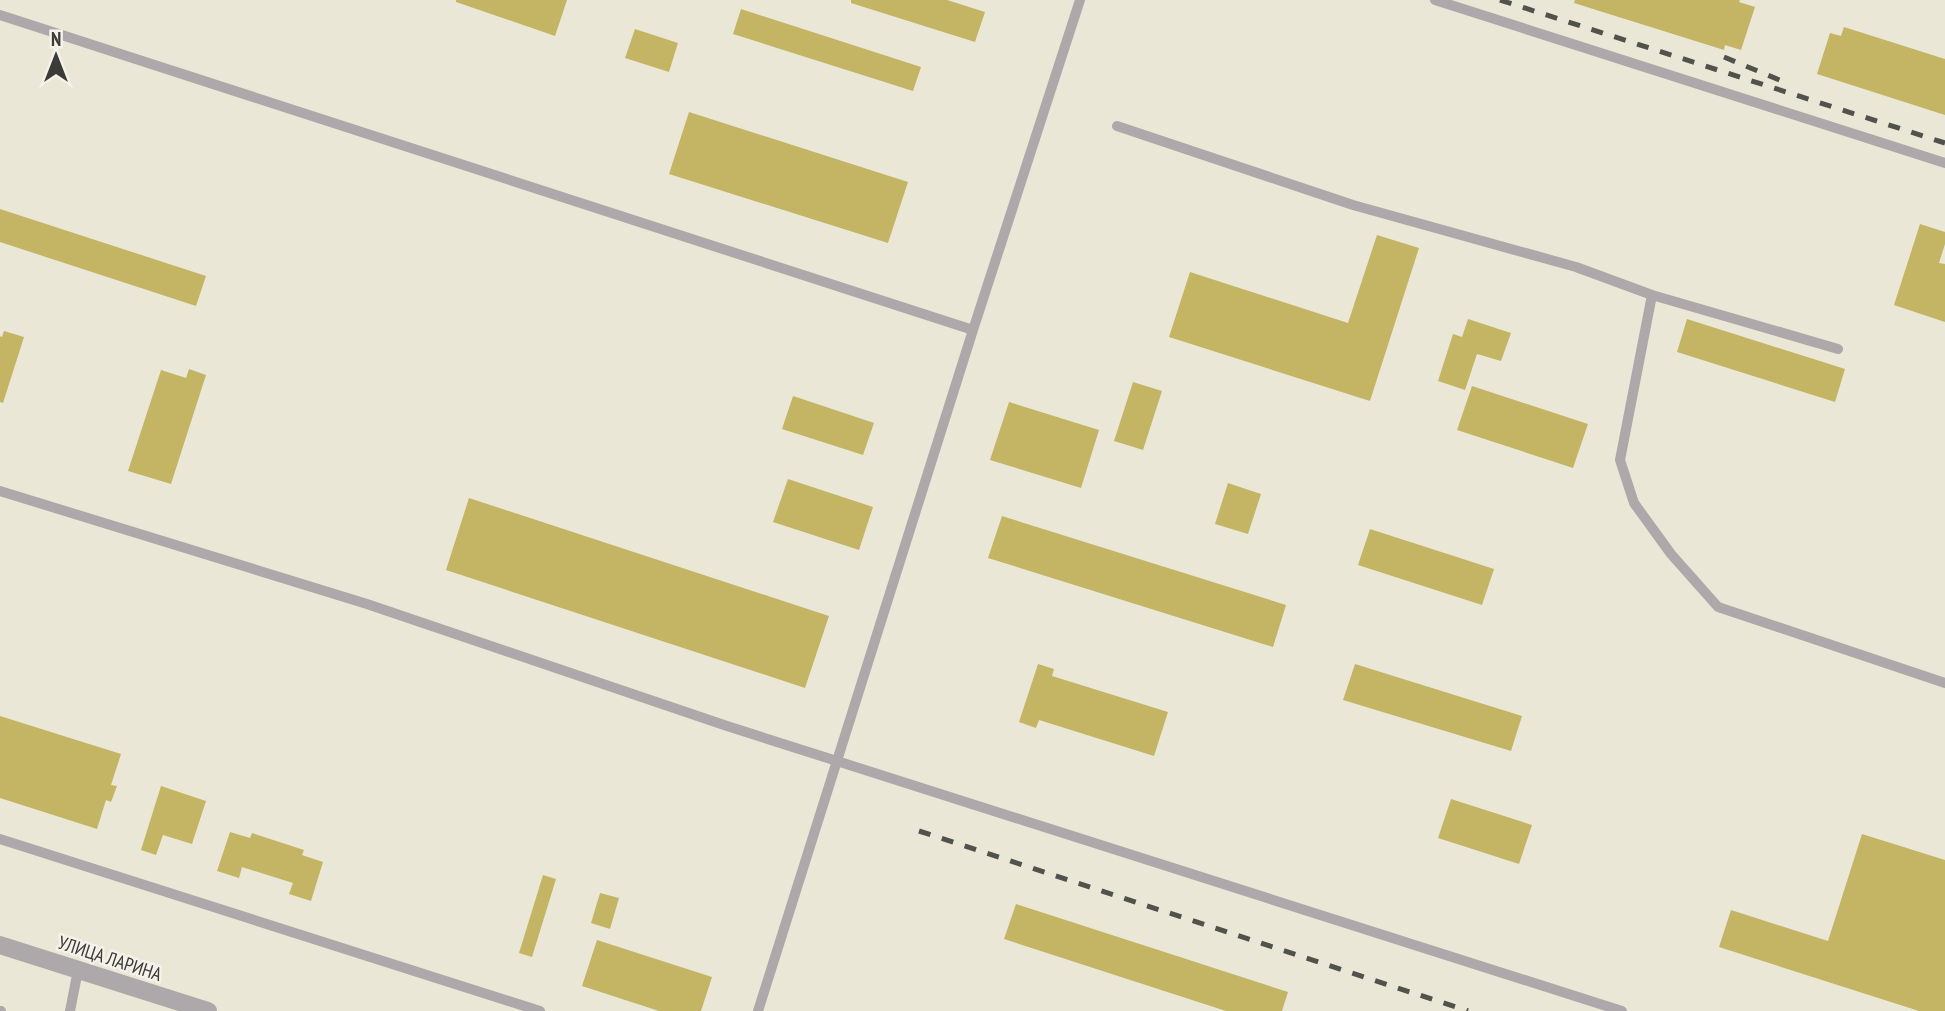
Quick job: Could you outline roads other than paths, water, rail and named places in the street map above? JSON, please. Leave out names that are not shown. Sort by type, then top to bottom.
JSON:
[{"type":"street","name":"УЛИЦА ЛАРИНА","points":[[0,945],[208,1011]]},
{"type":"lane","points":[[758,1011],[1080,0]]},
{"type":"lane","points":[[1435,0],[1945,163]]},
{"type":"lane","points":[[0,15],[973,330]]},
{"type":"lane","points":[[1117,126],[1353,205],[1576,267],[1652,295],[1838,349]]},
{"type":"lane","points":[[1652,295],[1620,460],[1634,503],[1671,554],[1718,607],[1945,683]]},
{"type":"lane","points":[[0,491],[368,604],[836,761],[1622,1011]]},
{"type":"lane","points":[[0,839],[540,1011]]},
{"type":"lane","points":[[70,1011],[78,970]]},
{"type":"railway","points":[[1500,0],[1945,143]]},
{"type":"railway","points":[[1724,57],[1789,84]]},
{"type":"railway","points":[[919,831],[1468,1011]]}]
